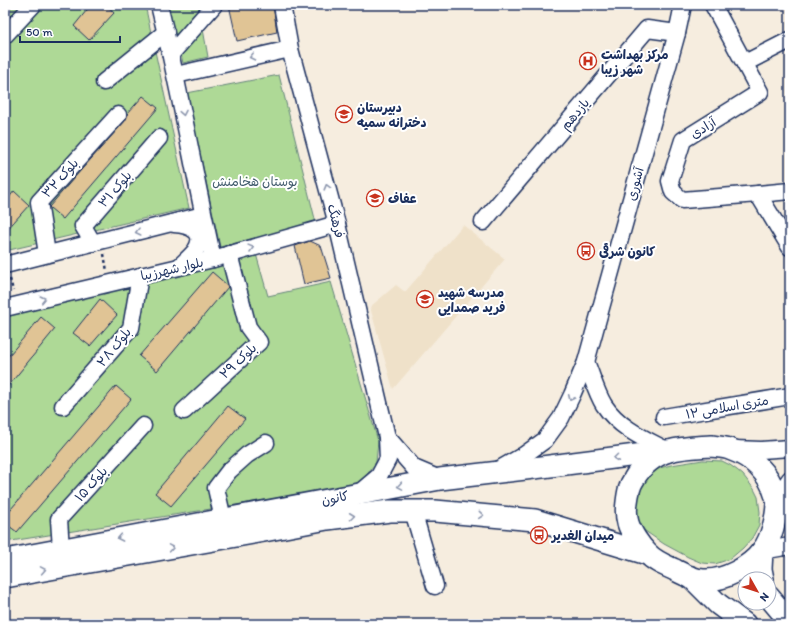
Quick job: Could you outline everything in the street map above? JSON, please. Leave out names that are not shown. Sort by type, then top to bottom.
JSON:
[{"type":"main road","points":[[711,446],[731,449],[746,457],[766,474],[784,508],[775,517],[768,540],[762,551],[756,558],[732,574],[712,580],[703,580],[691,577],[658,562],[647,554],[633,535],[628,523],[626,513],[628,491],[634,478],[642,468],[655,458],[668,451],[690,447],[711,446]]},
{"type":"main road","name":"کانون","points":[[5,577],[311,512],[359,493],[440,479],[668,451]]},
{"type":"main road","name":"کانون","points":[[311,512],[327,519],[390,512],[435,511],[535,520],[647,554]]},
{"type":"main road","name":"کانون","points":[[5,560],[223,519],[262,522]]},
{"type":"main road","points":[[761,571],[762,551]]},
{"type":"main road","points":[[691,577],[718,604],[734,624]]},
{"type":"main road","points":[[718,604],[745,624]]},
{"type":"main road","points":[[777,606],[790,621]]},
{"type":"main road","points":[[773,611],[781,624]]},
{"type":"street","points":[[5,35],[33,5]]},
{"type":"street","points":[[159,5],[176,75],[203,216],[214,259]]},
{"type":"street","points":[[171,54],[214,5]]},
{"type":"street","name":"فرهنگ","points":[[282,5],[290,49],[337,224],[387,437],[388,459],[379,476],[359,493]]},
{"type":"street","name":"آشوری","points":[[494,472],[524,455],[545,440],[561,418],[586,362],[677,33],[683,5]]},
{"type":"street","name":"آزادی","points":[[713,5],[760,92],[683,140],[670,181],[673,192],[682,200],[790,191]]},
{"type":"street","name":"یازدهم","points":[[483,222],[647,29],[677,33]]},
{"type":"street","points":[[104,82],[166,32]]},
{"type":"street","points":[[745,63],[790,40]]},
{"type":"street","points":[[176,75],[290,49]]},
{"type":"street","name":"بلوک ۳۲","points":[[47,254],[39,202],[118,115]]},
{"type":"street","name":"بلوک ۳۱","points":[[98,242],[83,226],[159,138]]},
{"type":"street","points":[[758,194],[790,247]]},
{"type":"street","points":[[6,264],[203,216]]},
{"type":"street","points":[[169,224],[183,224],[192,227],[198,234],[199,243],[195,251],[179,267]]},
{"type":"street","name":"بلوار شهرزیبا","points":[[11,307],[214,259],[337,224]]},
{"type":"street","name":"بلوک ۲۹","points":[[184,411],[259,342],[248,327],[229,254]]},
{"type":"street","name":"بلوک ۲۸","points":[[63,406],[131,328],[140,276]]},
{"type":"street","points":[[586,362],[604,405],[616,418],[636,435],[668,451]]},
{"type":"street","name":"۱۲ متری اسلامی","points":[[664,417],[790,396]]},
{"type":"street","name":"بلوک ۱۵","points":[[60,549],[59,519],[143,426]]},
{"type":"street","points":[[387,437],[414,468],[440,479]]},
{"type":"street","points":[[223,519],[216,488],[229,471],[247,455],[266,442]]},
{"type":"street","points":[[731,449],[761,450],[790,448]]},
{"type":"street","points":[[784,508],[780,493],[790,479]]},
{"type":"street","points":[[413,511],[435,586]]},
{"type":"street","points":[[762,551],[790,546]]},
{"type":"path","points":[[98,242],[109,283]]},
{"type":"path","points":[[6,264],[11,307]]},
{"type":"shaded area","name":"مدرسه شهید فرید صمدایی","points":[[463,225],[505,259],[393,389],[370,307],[396,285],[405,292]]},
{"type":"green space","points":[[5,5],[145,5],[189,208],[5,251]]},
{"type":"green space","points":[[165,5],[205,5],[180,35],[172,34]]},
{"type":"green space","points":[[203,29],[208,57],[183,63],[181,54]]},
{"type":"green space","name":"بوستان هخامنش","points":[[279,75],[316,223],[220,247],[187,93]]},
{"type":"green space","points":[[256,254],[268,296],[331,282],[378,441],[376,462],[364,479],[354,486],[5,542],[5,310]]},
{"type":"green space","name":"میدان الغدیر","points":[[703,460],[722,461],[743,475],[754,489],[758,497],[760,512],[759,525],[752,538],[730,559],[715,564],[702,563],[664,544],[645,531],[635,519],[639,486],[652,470],[671,465]]},
{"type":"building","points":[[91,5],[107,5],[114,13],[89,40],[74,26]]},
{"type":"building","points":[[229,5],[273,5],[277,32],[237,41]]},
{"type":"building","points":[[143,96],[158,108],[63,219],[49,207],[125,121],[127,114]]},
{"type":"building","points":[[14,191],[29,205],[5,232],[5,203]]},
{"type":"building","points":[[310,241],[321,246],[331,278],[304,284],[295,246]]},
{"type":"building","points":[[212,272],[228,287],[157,371],[139,356]]},
{"type":"building","points":[[100,299],[117,315],[90,346],[73,333]]},
{"type":"building","points":[[41,317],[55,329],[5,390],[5,360]]},
{"type":"building","points":[[116,386],[131,399],[17,532],[5,523],[5,516]]},
{"type":"building","points":[[228,406],[245,419],[171,506],[155,493]]},
{"type":"place","name":"مرکز بهداشت شهر زیبا","points":[[588,61]]},
{"type":"place","name":"دبیرستان دخترانه سمیه","points":[[344,114]]},
{"type":"place","name":"عفاف","points":[[375,198]]},
{"type":"place","name":"کانون شرقی","points":[[586,251]]},
{"type":"place","name":"مدرسه شهید فرید صمدایی","points":[[425,299]]},
{"type":"place","name":"میدان الغدیر","points":[[539,535]]}]
